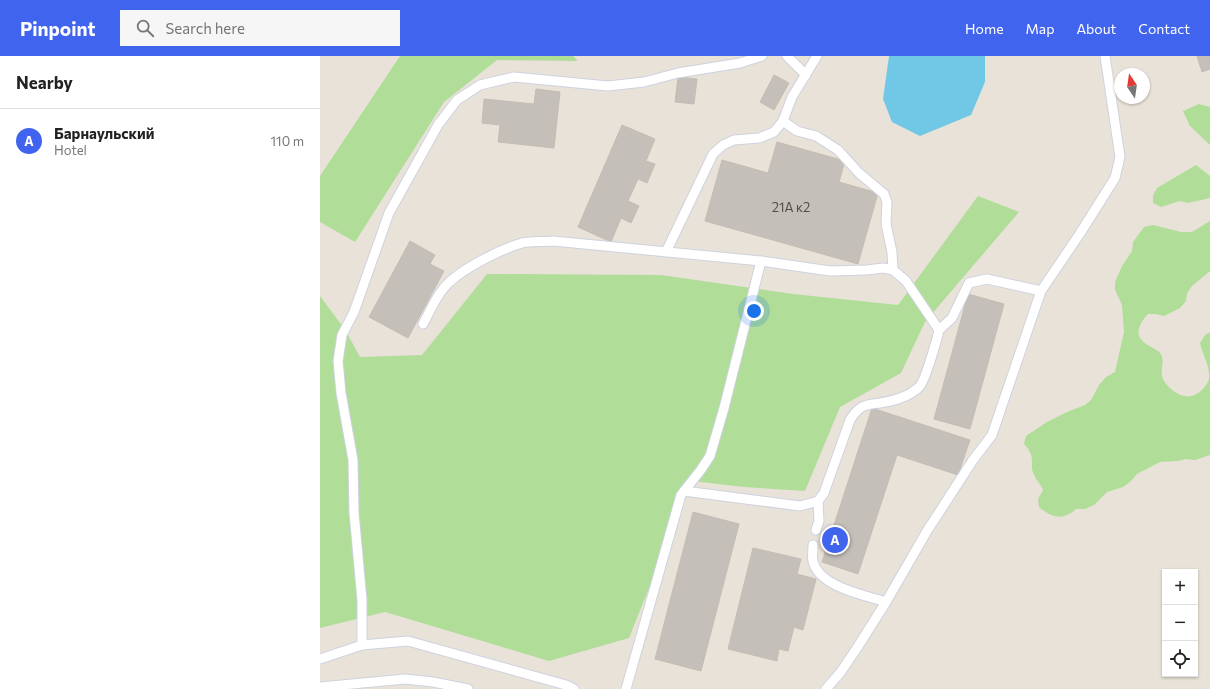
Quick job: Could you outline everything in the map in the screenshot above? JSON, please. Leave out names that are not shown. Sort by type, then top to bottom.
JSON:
[{"type":"lane","points":[[362,644],[362,600],[354,513],[353,460],[341,393],[338,361],[342,335],[354,312],[389,213],[438,125],[457,100],[480,85],[514,77],[608,86],[644,82],[678,73],[740,63],[762,56]]},
{"type":"lane","points":[[787,56],[806,75]]},
{"type":"lane","points":[[666,252],[713,154],[723,145],[734,140],[759,138],[774,132],[783,121],[792,97],[817,56]]},
{"type":"lane","points":[[826,689],[840,673],[886,602],[927,531],[973,460],[992,435],[1041,290],[1079,235],[1115,178],[1120,157],[1105,56]]},
{"type":"lane","points":[[783,121],[797,131],[816,136],[838,150],[859,173],[884,194],[887,202],[886,224],[892,252],[893,270]]},
{"type":"lane","points":[[423,324],[443,289],[470,267],[486,258],[523,243],[553,241],[761,261],[830,271],[883,268],[893,270],[906,281],[939,330]]},
{"type":"lane","points":[[626,689],[681,495],[710,456],[724,408],[761,261]]},
{"type":"lane","points":[[684,490],[800,506],[818,501],[824,493],[850,420],[862,407],[905,396],[920,386],[937,342],[939,330],[952,318],[969,283],[987,279],[1041,290]]},
{"type":"lane","points":[[816,530],[819,521],[818,501]]},
{"type":"lane","points":[[813,545],[812,560],[817,570],[826,578],[838,587],[886,602]]},
{"type":"lane","points":[[320,659],[362,644],[408,641],[566,685],[574,689]]},
{"type":"lane","points":[[320,687],[405,679],[433,682],[468,689]]},
{"type":"green space","points":[[400,56],[573,56],[578,61],[497,60],[444,102],[355,242],[320,222],[320,176]]},
{"type":"green space","points":[[1199,104],[1210,107],[1210,145],[1190,126],[1183,111]]},
{"type":"green space","points":[[1196,165],[1210,176],[1210,198],[1188,203],[1180,201],[1161,207],[1153,203],[1153,195],[1157,188]]},
{"type":"green space","points":[[978,196],[1019,212],[925,322],[901,373],[840,407],[805,491],[744,487],[692,481],[629,638],[549,661],[385,612],[320,628],[320,296],[346,331],[360,357],[422,355],[487,274],[661,275],[793,294],[898,305]]},
{"type":"green space","points":[[1210,221],[1210,271],[1192,286],[1187,293],[1186,301],[1180,308],[1164,316],[1148,314],[1140,325],[1139,336],[1141,340],[1158,351],[1162,356],[1162,376],[1172,390],[1184,396],[1192,396],[1204,388],[1209,378],[1207,364],[1200,343],[1205,335],[1210,332],[1210,455],[1195,460],[1185,459],[1160,462],[1137,474],[1123,487],[1107,492],[1094,505],[1085,509],[1076,509],[1062,517],[1048,514],[1039,507],[1038,499],[1043,490],[1032,471],[1031,453],[1024,444],[1026,436],[1047,422],[1085,405],[1091,400],[1099,385],[1106,377],[1115,372],[1124,332],[1122,305],[1115,290],[1115,282],[1122,266],[1132,251],[1133,242],[1144,227],[1153,225],[1181,232],[1192,232]]},
{"type":"water","points":[[889,56],[985,56],[985,82],[971,115],[920,136],[892,122],[883,99]]},
{"type":"building","points":[[1197,56],[1210,56],[1210,69],[1202,72]]},
{"type":"building","points":[[774,75],[789,83],[774,110],[760,102]]},
{"type":"building","points":[[678,77],[697,79],[694,104],[675,102]]},
{"type":"building","points":[[536,89],[560,92],[554,148],[498,142],[500,125],[482,123],[484,99],[534,104]]},
{"type":"building","points":[[622,125],[655,139],[646,161],[655,164],[647,183],[638,179],[628,201],[639,206],[631,223],[621,218],[611,242],[578,227]]},
{"type":"building","points":[[777,142],[845,161],[839,182],[878,193],[858,264],[705,221],[722,160],[768,173]]},
{"type":"building","points":[[410,241],[435,255],[430,264],[444,271],[408,338],[369,317]]},
{"type":"building","points":[[968,294],[1004,304],[970,429],[934,419]]},
{"type":"building","points":[[872,408],[970,440],[958,475],[897,455],[858,574],[822,562]]},
{"type":"building","points":[[693,512],[739,524],[701,671],[655,659]]},
{"type":"building","points":[[753,548],[801,559],[797,574],[816,579],[803,630],[794,627],[788,651],[779,649],[777,661],[728,649]]},
{"type":"place","name":"Барнаульский","points":[[835,540]]}]
